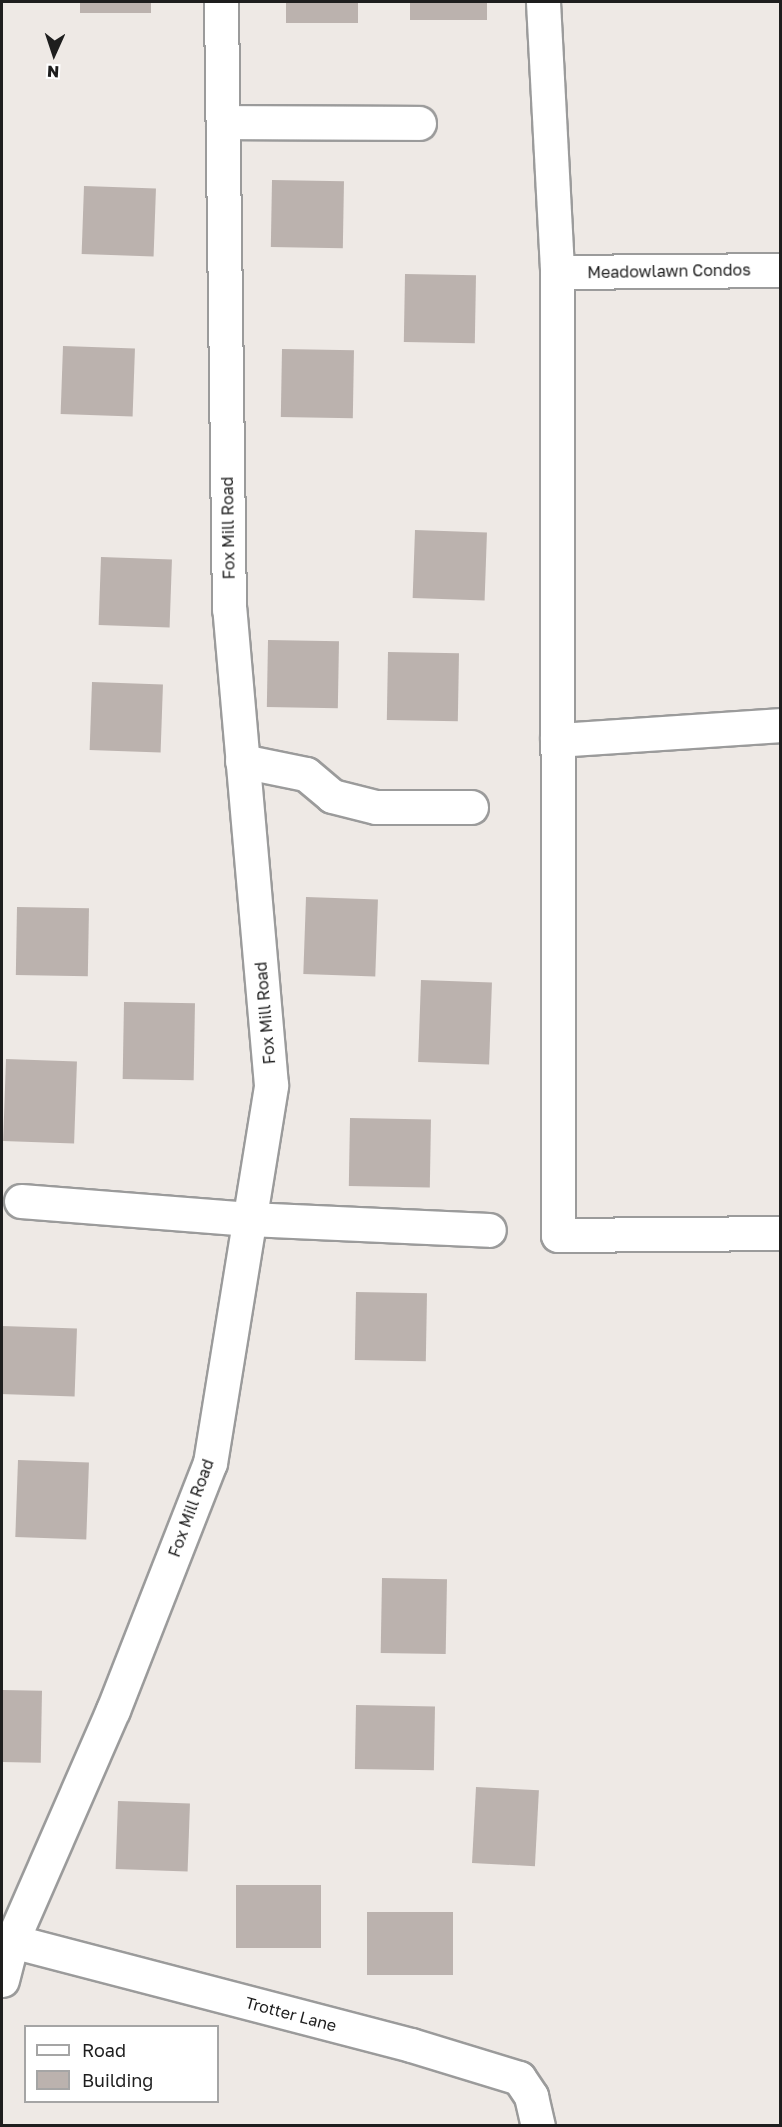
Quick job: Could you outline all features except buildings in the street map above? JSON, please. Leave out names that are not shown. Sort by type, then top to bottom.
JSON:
[{"type":"street","name":"Fox Mill Road","points":[[2,1980],[12,1941],[113,1710],[210,1463],[271,1085],[229,609],[221,2]]},
{"type":"street","points":[[543,2],[557,272],[558,1235],[780,1233]]},
{"type":"street","points":[[223,122],[419,123]]},
{"type":"street","name":"Meadowlawn Condos","points":[[557,272],[780,270]]},
{"type":"street","points":[[557,740],[780,725]]},
{"type":"street","points":[[242,761],[306,774],[333,796],[376,807],[471,807]]},
{"type":"street","points":[[21,1202],[249,1219],[489,1230]]},
{"type":"street","name":"Trotter Lane","points":[[12,1941],[411,2045],[519,2078],[531,2096],[538,2126]]}]
